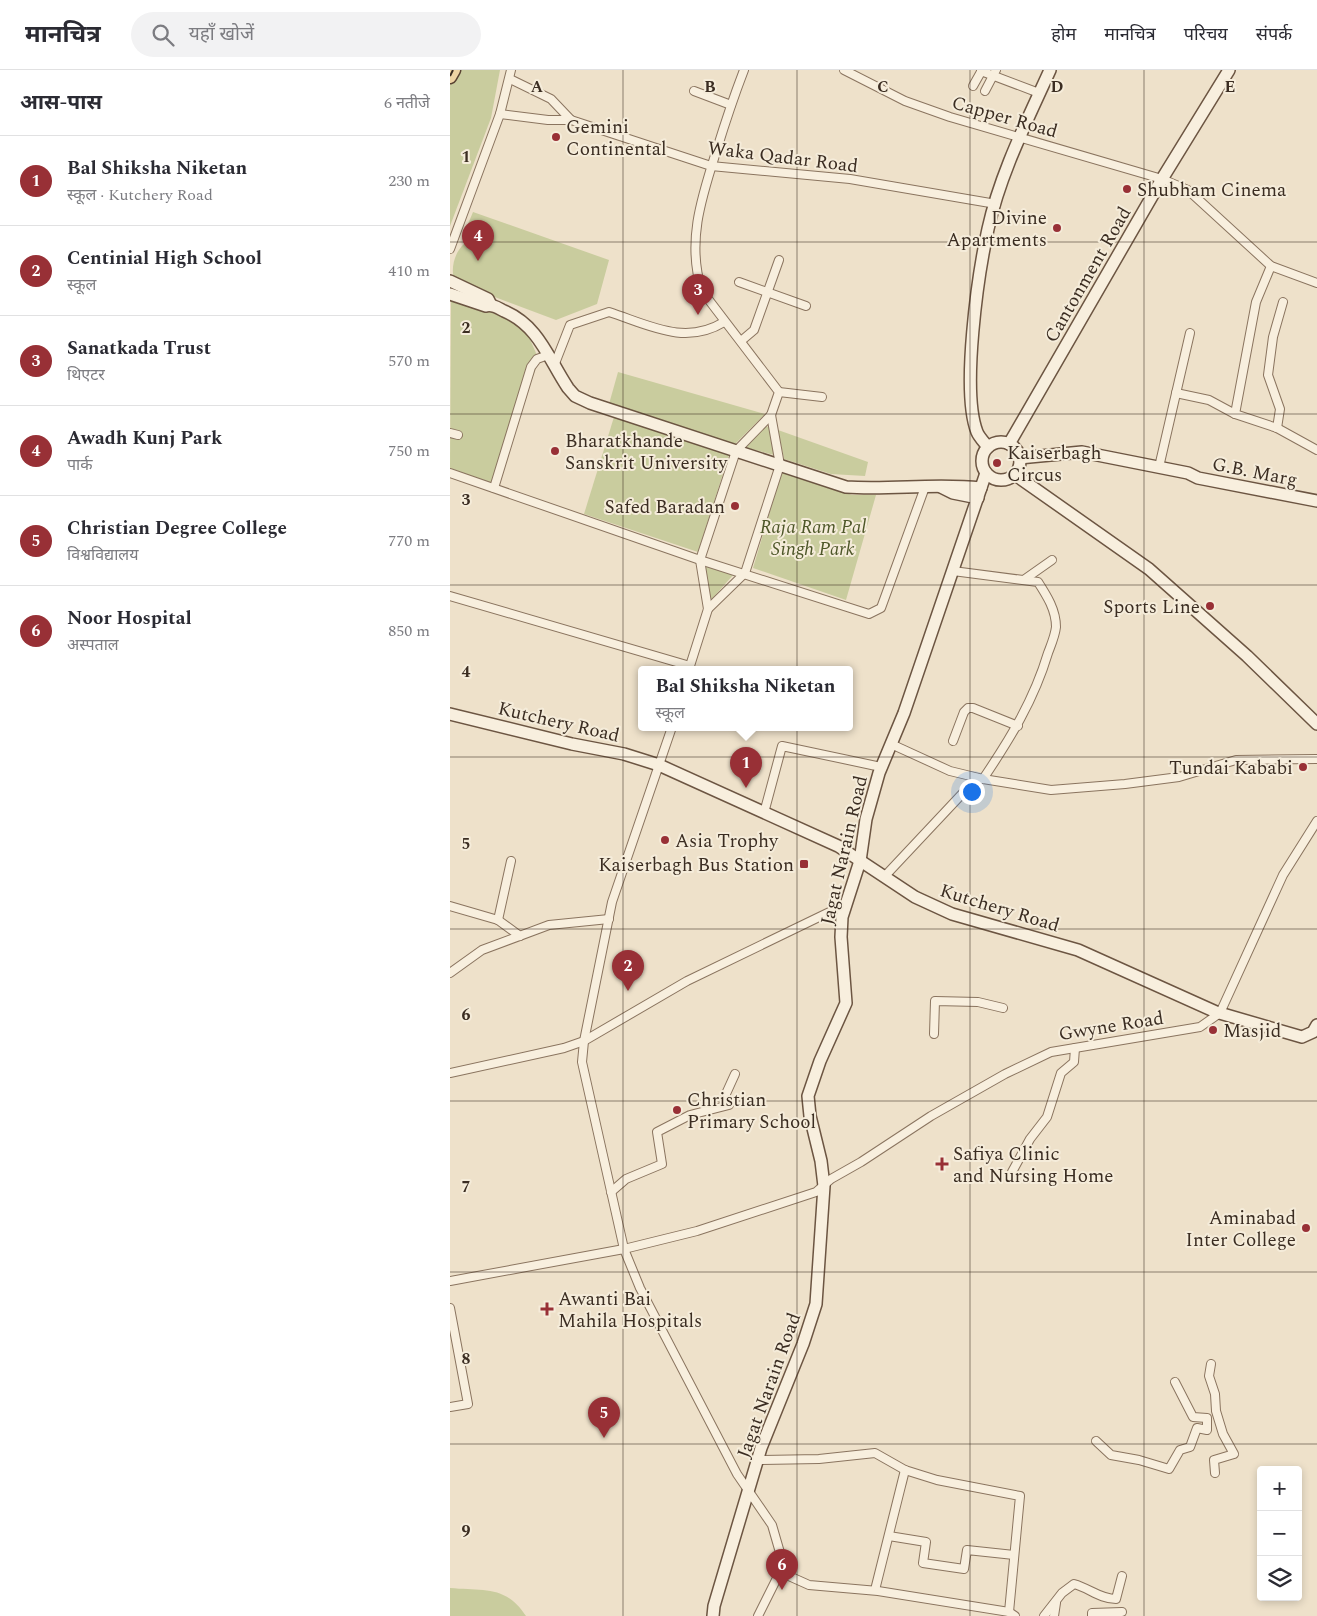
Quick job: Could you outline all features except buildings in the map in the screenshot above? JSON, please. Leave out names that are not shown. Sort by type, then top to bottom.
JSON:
[{"type":"main road","points":[[450,77],[454,70]]},
{"type":"street","points":[[450,248],[500,114],[511,70]]},
{"type":"street","points":[[691,666],[708,609],[700,560],[736,451],[771,415],[779,392],[777,386],[724,322],[702,291],[696,275],[694,250],[701,198],[744,70]]},
{"type":"street","name":"Capper Road","points":[[844,70],[905,101],[1162,179],[1188,190],[1271,266]]},
{"type":"street","points":[[988,447],[977,434],[971,408],[970,374],[977,303],[988,229],[1020,137],[1050,70]]},
{"type":"street","name":"Cantonment Road","points":[[1009,444],[1162,179],[1229,70]]},
{"type":"street","points":[[973,86],[982,71],[995,73],[1039,93]]},
{"type":"street","points":[[985,92],[995,73]]},
{"type":"street","name":"Waka Qadar Road","points":[[510,80],[551,100],[571,120]]},
{"type":"street","points":[[694,91],[731,105]]},
{"type":"street","name":"Waka Qadar Road","points":[[500,114],[548,120],[571,120],[711,166],[850,179],[996,204]]},
{"type":"street","points":[[741,342],[754,330],[779,260]]},
{"type":"street","points":[[1235,414],[1256,302],[1271,266],[1317,283]]},
{"type":"street","points":[[450,281],[488,299],[491,305]]},
{"type":"street","points":[[739,282],[806,306]]},
{"type":"street","points":[[450,294],[486,306],[491,305],[516,316],[532,328],[554,366],[575,396],[590,403],[846,486],[870,488],[940,487],[952,485],[979,493]]},
{"type":"street","points":[[1277,428],[1280,409],[1268,375],[1273,337],[1283,302]]},
{"type":"street","points":[[554,366],[570,325],[600,314],[609,312],[675,334],[695,334],[710,331],[724,322]]},
{"type":"street","points":[[1159,467],[1190,333]]},
{"type":"street","points":[[494,488],[531,367],[537,360],[548,355]]},
{"type":"street","points":[[779,392],[822,397]]},
{"type":"street","points":[[1176,393],[1209,400],[1235,414],[1277,428],[1317,450]]},
{"type":"street","points":[[708,609],[744,573],[780,466],[771,415]]},
{"type":"street","points":[[450,432],[458,435]]},
{"type":"street","points":[[995,443],[1009,444],[1015,449],[1019,458],[1017,470],[1014,474],[999,480],[986,473],[982,460],[988,447],[995,443]]},
{"type":"street","points":[[1019,458],[1082,452],[1188,473],[1199,472],[1317,495]]},
{"type":"street","points":[[450,473],[700,560],[869,614],[880,608],[925,487]]},
{"type":"street","name":"Jagat Narain Road","points":[[713,1616],[714,1606],[758,1460],[803,1344],[816,1304],[824,1186],[821,1160],[810,1116],[808,1096],[820,1061],[846,1003],[841,937],[842,917],[860,861],[866,820],[881,767],[953,571],[986,473]]},
{"type":"street","name":"G.B. Marg","points":[[1188,473],[1198,478],[1317,501]]},
{"type":"street","points":[[1014,474],[1149,569],[1247,656],[1317,724]]},
{"type":"street","points":[[1025,579],[1052,560]]},
{"type":"street","points":[[884,877],[980,779],[1018,726],[1042,674],[1056,629],[1050,601],[1038,582],[953,571]]},
{"type":"street","points":[[450,596],[683,666]]},
{"type":"street","points":[[953,741],[964,712],[968,708],[973,708],[1018,726]]},
{"type":"street","name":"Kutchery Road","points":[[450,714],[572,744],[624,754],[659,765],[838,846],[915,897],[952,914],[1078,950],[1220,1013],[1302,1037],[1313,1032],[1317,1025]]},
{"type":"street","points":[[671,731],[612,902],[584,1041],[582,1062],[624,1249],[649,1305],[738,1474],[772,1525],[781,1556],[780,1572],[758,1616]]},
{"type":"street","points":[[891,744],[950,771],[980,779],[1051,790],[1125,784],[1179,776],[1236,760],[1317,759]]},
{"type":"street","points":[[764,813],[782,746],[881,767]]},
{"type":"street","points":[[1220,1013],[1283,876],[1317,821]]},
{"type":"street","points":[[498,920],[511,861]]},
{"type":"street","points":[[450,1073],[564,1048],[584,1041],[687,982],[846,904]]},
{"type":"street","points":[[450,906],[498,920],[520,936]]},
{"type":"street","points":[[450,973],[482,950],[549,925],[609,919]]},
{"type":"street","points":[[934,1034],[935,1001],[978,1002],[1004,1008]]},
{"type":"street","name":"Gwyne Road","points":[[450,1281],[624,1249],[697,1231],[816,1192],[831,1178],[861,1162],[931,1116],[1005,1074],[1051,1052],[1200,1027],[1220,1013]]},
{"type":"street","points":[[1012,1172],[1030,1139],[1047,1117],[1061,1073],[1074,1062],[1075,1048]]},
{"type":"street","points":[[611,1192],[626,1180],[662,1164],[657,1132],[690,1115],[729,1105],[725,1096],[735,1074]]},
{"type":"street","points":[[450,1308],[468,1404],[450,1408]]},
{"type":"street","points":[[1211,1364],[1209,1376],[1215,1394],[1217,1416],[1222,1434],[1234,1454],[1214,1460],[1215,1473]]},
{"type":"street","points":[[1175,1382],[1193,1417],[1207,1418],[1217,1416]]},
{"type":"street","points":[[1096,1441],[1111,1455],[1139,1460],[1169,1469],[1180,1450],[1190,1447],[1197,1428],[1207,1430],[1207,1418]]},
{"type":"street","points":[[758,1460],[819,1459],[875,1452],[905,1470],[938,1480],[1020,1496],[1014,1555],[1012,1614],[875,1590],[809,1585],[780,1572]]},
{"type":"street","points":[[875,1590],[905,1470]]},
{"type":"street","points":[[889,1536],[926,1542],[923,1563],[964,1569],[966,1550],[1014,1555]]},
{"type":"street","points":[[1044,1616],[1062,1593],[1074,1584],[1084,1587],[1106,1599],[1116,1599],[1122,1576]]},
{"type":"street","points":[[1103,1613],[1106,1599]]},
{"type":"street","points":[[1054,1616],[1056,1603]]},
{"type":"street","points":[[1092,1616],[1092,1613],[1122,1612]]},
{"type":"green space","points":[[459,70],[500,70],[491,118],[450,226],[450,85]]},
{"type":"green space","points":[[473,212],[609,260],[597,304],[556,320],[455,282],[454,262],[464,244],[463,236]]},
{"type":"green space","points":[[451,297],[508,319],[526,330],[539,360],[494,484],[450,468]]},
{"type":"green space","points":[[618,372],[765,414],[735,444],[609,404]]},
{"type":"green space","points":[[614,417],[729,455],[698,552],[584,514]]},
{"type":"green space","points":[[763,426],[770,427],[774,455],[744,447]]},
{"type":"green space","points":[[778,430],[868,462],[865,476],[831,474],[784,459]]},
{"type":"green space","name":"Raja Ram Pal Singh Park","points":[[782,471],[852,495],[876,495],[846,600],[753,568]]},
{"type":"green space","points":[[705,566],[734,574],[710,601]]},
{"type":"green space","points":[[450,1588],[493,1591],[502,1594],[518,1606],[526,1616],[450,1616]]},
{"type":"railway","points":[[450,76],[453,70]]},
{"type":"place","name":"Gemini Continental","points":[[556,137]]},
{"type":"place","name":"Shubham Cinema","points":[[1127,189]]},
{"type":"place","name":"Divine Apartments","points":[[1057,228]]},
{"type":"place","name":"Awadh Kunj Park","points":[[478,261]]},
{"type":"place","name":"Sanatkada Trust","points":[[698,315]]},
{"type":"place","name":"Bharatkhande Sanskrit University","points":[[555,451]]},
{"type":"place","name":"Kaiserbagh Circus","points":[[997,463]]},
{"type":"place","name":"Safed Baradan","points":[[735,506]]},
{"type":"place","name":"Sports Line","points":[[1210,606]]},
{"type":"place","name":"Tundai Kababi","points":[[1303,767]]},
{"type":"place","name":"Bal Shiksha Niketan","points":[[746,788]]},
{"type":"place","name":"Asia Trophy","points":[[665,840]]},
{"type":"place","name":"Kaiserbagh Bus Station","points":[[804,864]]},
{"type":"place","name":"Centinial High School","points":[[628,991]]},
{"type":"place","name":"Masjid","points":[[1213,1030]]},
{"type":"place","name":"Christian Primary School","points":[[677,1110]]},
{"type":"place","name":"Safiya Clinic and Nursing Home","points":[[942,1164]]},
{"type":"place","name":"Aminabad Inter College","points":[[1306,1228]]},
{"type":"place","name":"Awanti Bai Mahila Hospitals","points":[[547,1309]]},
{"type":"place","name":"Christian Degree College","points":[[604,1438]]},
{"type":"place","name":"Noor Hospital","points":[[782,1590]]}]
